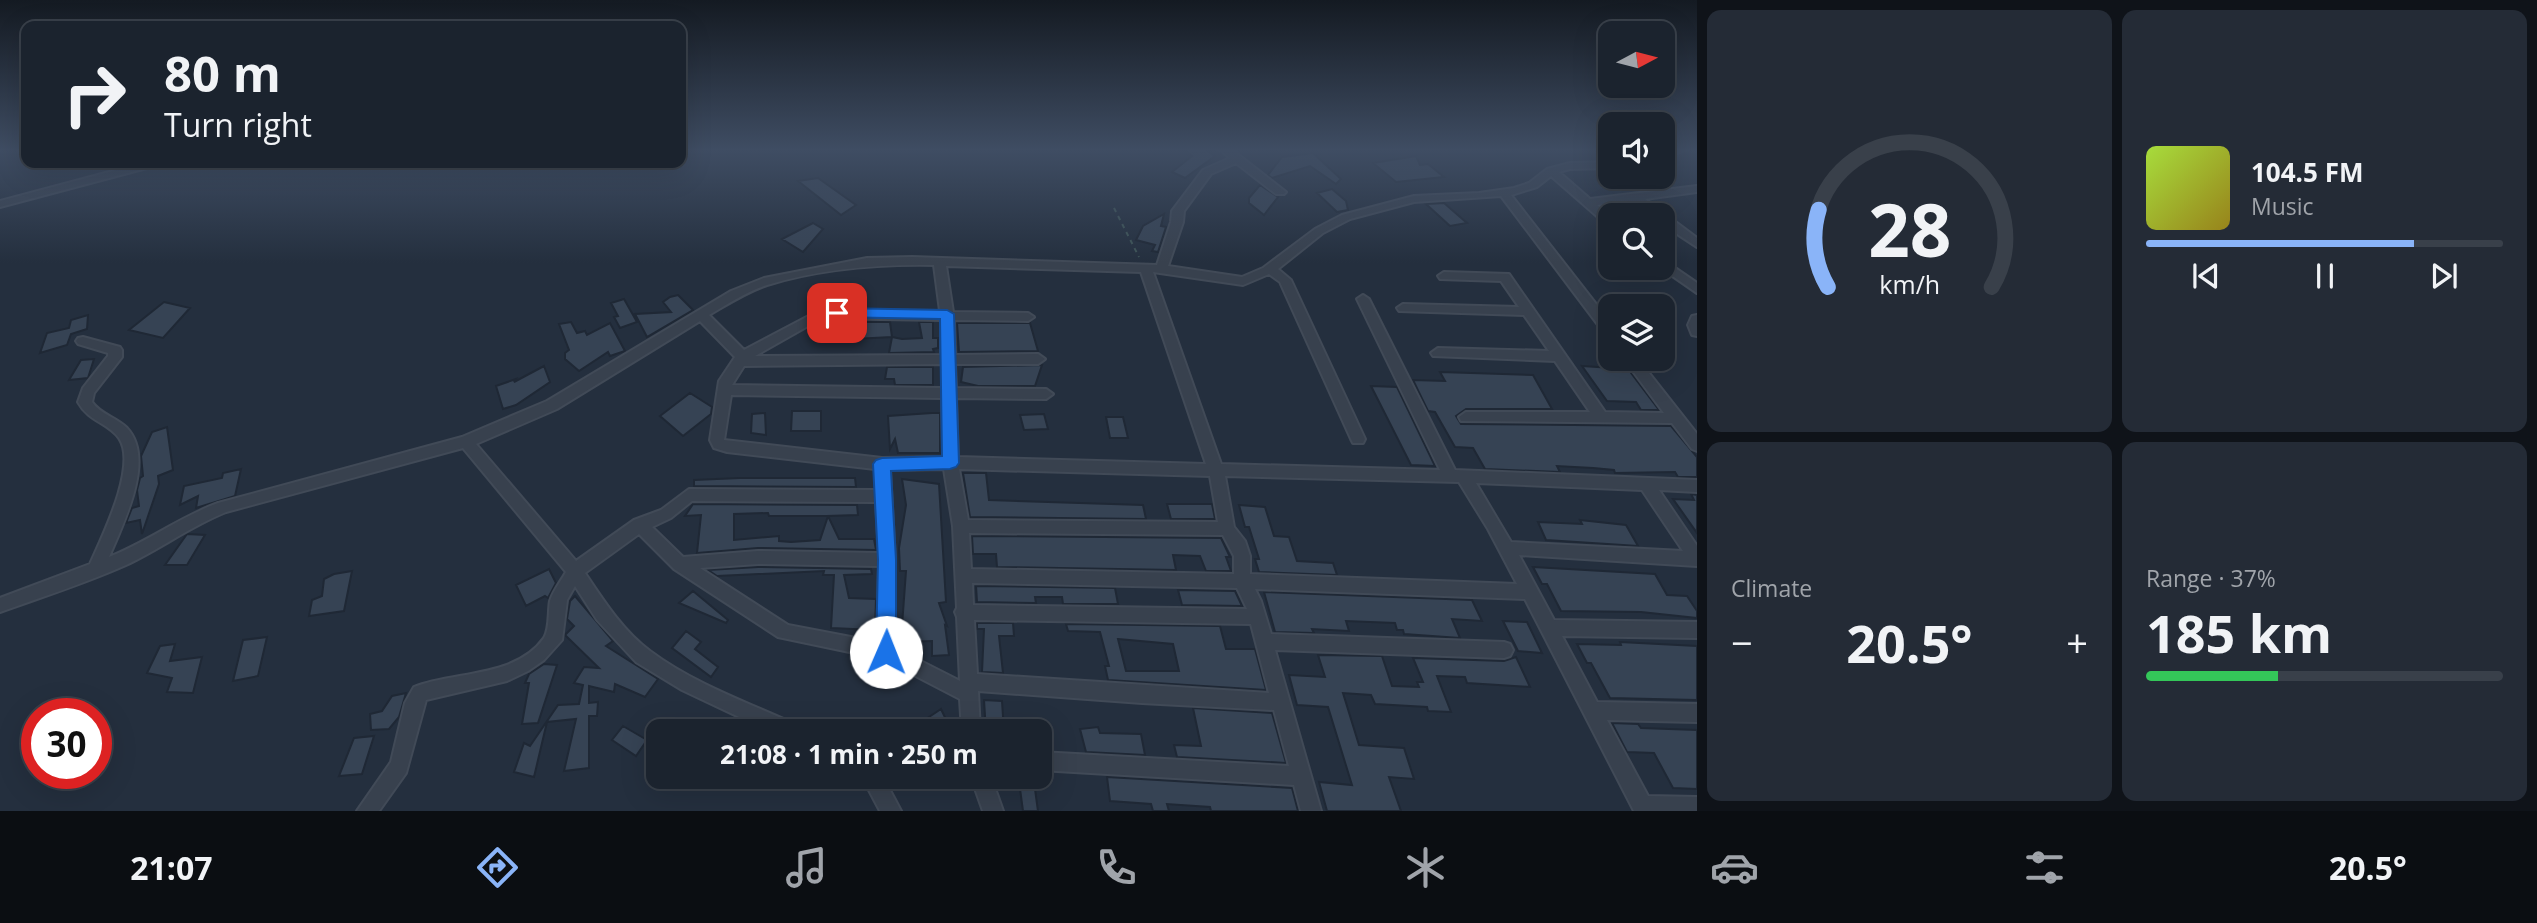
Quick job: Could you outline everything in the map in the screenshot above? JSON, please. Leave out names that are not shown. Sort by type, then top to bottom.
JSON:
[{"type":"street","points":[[0,204],[64,187]]},
{"type":"street","points":[[1196,187],[1178,211],[1177,222],[1154,269],[1216,470],[1227,529],[1242,555],[1242,581],[1253,601],[1255,617],[1311,811]]},
{"type":"street","points":[[1273,187],[1280,192]]},
{"type":"street","points":[[0,605],[97,568],[167,537],[200,516],[223,507],[466,442],[552,405],[735,293],[783,277],[867,262],[939,262],[1154,269],[1243,281],[1270,269],[1319,231],[1346,217],[1414,199],[1504,193],[1526,187]]},
{"type":"street","points":[[1569,187],[1598,212]]},
{"type":"street","points":[[1587,203],[1697,189]]},
{"type":"street","points":[[1681,191],[1697,202]]},
{"type":"street","points":[[1504,193],[1598,315]]},
{"type":"street","points":[[1636,198],[1643,203]]},
{"type":"street","points":[[1675,227],[1697,243]]},
{"type":"street","points":[[939,262],[947,314],[950,463],[961,526],[963,612],[970,719]]},
{"type":"street","points":[[1270,269],[1285,280],[1358,439]]},
{"type":"street","points":[[1675,273],[1697,289]]},
{"type":"street","points":[[1444,276],[1505,277],[1601,418]]},
{"type":"street","points":[[1363,299],[1458,477],[1494,524],[1643,808],[1697,807]]},
{"type":"street","points":[[1403,308],[1529,311]]},
{"type":"street","points":[[1028,317],[820,314],[740,359],[726,380],[717,440],[719,444],[882,464],[950,463],[1216,470],[1697,486]]},
{"type":"street","points":[[701,315],[740,359],[1038,359]]},
{"type":"street","points":[[1697,319],[1694,325],[1697,332]]},
{"type":"street","points":[[83,341],[115,350],[115,357],[88,392],[85,402],[92,413],[123,433],[132,451],[128,485],[97,568]]},
{"type":"street","points":[[1438,354],[1558,356]]},
{"type":"street","points":[[1640,371],[1697,446]]},
{"type":"street","points":[[725,390],[1046,394]]},
{"type":"street","points":[[1466,417],[1676,418]]},
{"type":"street","points":[[466,442],[575,571],[603,615],[642,656],[688,684],[764,719]]},
{"type":"street","points":[[882,464],[887,560],[886,652]]},
{"type":"street","points":[[1648,486],[1697,559]]},
{"type":"street","points":[[367,811],[399,766],[417,697],[425,692],[503,676],[522,666],[553,640],[559,599],[575,571],[640,525],[666,514],[689,495],[883,496]]},
{"type":"street","points":[[640,525],[680,564],[784,632],[886,652],[969,688],[1279,702]]},
{"type":"street","points":[[961,526],[1227,529]]},
{"type":"street","points":[[1505,548],[1697,559]]},
{"type":"street","points":[[680,564],[720,558],[887,560]]},
{"type":"street","points":[[963,576],[1242,581],[1530,592]]},
{"type":"street","points":[[963,612],[1255,617]]},
{"type":"street","points":[[1550,628],[1697,629]]},
{"type":"street","points":[[1263,642],[1504,650]]},
{"type":"street","points":[[1594,711],[1697,713]]},
{"type":"street","points":[[1052,762],[1299,776]]},
{"type":"street","points":[[879,789],[891,811]]},
{"type":"street","points":[[985,789],[993,811]]},
{"type":"path","points":[[1114,208],[1154,269]]},
{"type":"building","points":[[805,187],[830,187],[856,205],[841,215]]},
{"type":"building","points":[[1258,187],[1278,197],[1264,215],[1249,203],[1249,198]]},
{"type":"building","points":[[1332,189],[1346,201],[1348,210],[1337,212],[1317,193]]},
{"type":"building","points":[[1444,203],[1467,223],[1450,226],[1426,204]]},
{"type":"building","points":[[1164,214],[1161,226],[1166,227],[1158,252],[1152,251],[1155,245],[1136,240],[1143,226]]},
{"type":"building","points":[[813,223],[823,229],[803,252],[782,239]]},
{"type":"building","points":[[678,295],[693,310],[647,337],[635,314],[671,312],[663,302]]},
{"type":"building","points":[[624,299],[637,322],[620,328],[614,317],[618,316],[611,303]]},
{"type":"building","points":[[164,302],[190,308],[163,338],[129,330]]},
{"type":"building","points":[[88,315],[87,329],[71,334],[67,345],[40,353],[47,333],[69,328],[71,320]]},
{"type":"building","points":[[571,322],[577,333],[585,331],[587,335],[610,323],[625,351],[610,356],[608,352],[579,371],[565,359],[565,353],[569,350],[559,324]]},
{"type":"building","points":[[851,322],[890,322],[892,337],[854,339]]},
{"type":"building","points":[[919,322],[933,322],[933,338],[938,338],[938,348],[933,349],[934,352],[889,353],[892,337],[922,338]]},
{"type":"building","points":[[957,323],[1030,323],[1038,351],[959,352]]},
{"type":"building","points":[[94,359],[88,378],[69,380],[81,360]]},
{"type":"building","points":[[1042,365],[1035,386],[978,386],[961,382],[963,367]]},
{"type":"building","points":[[544,366],[550,382],[516,405],[503,409],[496,386],[516,379],[514,382]]},
{"type":"building","points":[[1582,366],[1598,367],[1598,371],[1630,371],[1659,410],[1641,410],[1636,402],[1607,401]]},
{"type":"building","points":[[887,367],[933,367],[933,385],[895,385],[894,379],[885,379]]},
{"type":"building","points":[[1440,372],[1533,375],[1552,409],[1466,409],[1456,416],[1461,424],[1671,426],[1697,457],[1697,477],[1678,477],[1675,472],[1615,473],[1614,470],[1557,466],[1560,472],[1485,469],[1473,448],[1455,447],[1435,412],[1428,411],[1413,380],[1445,381]]},
{"type":"building","points":[[1371,386],[1397,387],[1435,466],[1411,465]]},
{"type":"building","points":[[690,393],[712,407],[711,414],[683,436],[660,416]]},
{"type":"building","points":[[792,411],[821,411],[821,431],[791,431]]},
{"type":"building","points":[[765,413],[766,435],[751,433],[752,414]]},
{"type":"building","points":[[940,413],[940,453],[898,453],[895,439],[890,449],[888,416]]},
{"type":"building","points":[[1044,414],[1048,429],[1024,430],[1020,415]]},
{"type":"building","points":[[1106,417],[1123,417],[1128,438],[1110,438]]},
{"type":"building","points":[[167,427],[173,470],[158,476],[159,484],[142,534],[140,520],[126,523],[132,508],[139,506],[137,490],[143,476],[141,456],[152,432]]},
{"type":"building","points":[[241,469],[235,496],[196,508],[198,496],[180,505],[184,486],[222,478],[223,473]]},
{"type":"building","points":[[963,473],[986,473],[989,500],[1143,505],[1146,519],[970,517]]},
{"type":"building","points":[[855,478],[856,487],[694,486],[694,480]]},
{"type":"building","points":[[902,479],[939,484],[946,602],[939,603],[947,626],[945,625],[949,655],[932,656],[932,641],[902,642],[899,626],[902,626],[906,571],[900,571],[899,548],[906,505]]},
{"type":"building","points":[[1691,494],[1697,495],[1697,533],[1673,499],[1694,500]]},
{"type":"building","points":[[693,504],[857,505],[858,515],[828,516],[839,539],[874,539],[876,550],[758,548],[697,553],[701,515],[685,516]],"holes":[[[734,514],[828,516],[820,540],[779,541],[779,536],[734,540]]]},
{"type":"building","points":[[1167,504],[1212,504],[1215,519],[1171,519]]},
{"type":"building","points":[[1239,505],[1265,507],[1274,536],[1289,537],[1297,561],[1333,563],[1337,575],[1259,572],[1255,559],[1259,559]]},
{"type":"building","points":[[1580,520],[1626,525],[1638,546],[1546,540],[1538,522],[1582,524]]},
{"type":"building","points":[[187,534],[205,535],[187,565],[165,565]]},
{"type":"building","points":[[972,536],[1221,538],[1230,557],[1226,557],[1231,571],[1206,571],[1200,556],[1173,555],[1176,570],[997,567],[996,554],[973,554]]},
{"type":"building","points":[[758,567],[871,569],[872,574],[844,575],[849,598],[876,599],[875,630],[831,628],[834,575],[823,575],[824,571],[717,576],[708,570]]},
{"type":"building","points":[[1533,567],[1655,574],[1667,595],[1687,596],[1697,611],[1697,618],[1641,612],[1561,611],[1547,584],[1542,584]]},
{"type":"building","points":[[549,569],[556,583],[548,598],[545,596],[526,606],[516,585]]},
{"type":"building","points":[[352,571],[344,611],[309,616],[312,600],[322,596],[324,579]]},
{"type":"building","points":[[976,586],[1115,588],[1118,604],[1063,604],[1062,597],[1035,597],[1036,603],[977,602]]},
{"type":"building","points":[[1178,590],[1235,591],[1242,606],[1182,605]]},
{"type":"building","points":[[693,591],[728,620],[726,623],[679,603]]},
{"type":"building","points":[[1264,592],[1472,600],[1482,621],[1452,619],[1460,638],[1404,634],[1403,630],[1397,630],[1395,623],[1346,621],[1349,631],[1312,629],[1314,633],[1275,632]]},
{"type":"building","points":[[575,596],[613,641],[606,646],[658,679],[645,697],[615,684],[614,692],[589,686],[589,703],[598,702],[597,716],[589,716],[589,768],[564,771],[576,719],[547,722],[534,777],[514,772],[524,743],[530,746],[558,705],[579,704],[583,685],[574,683],[584,667],[599,668],[565,635],[574,626],[567,619],[570,601]]},
{"type":"building","points":[[1503,621],[1527,622],[1542,653],[1518,651]]},
{"type":"building","points":[[977,623],[1013,623],[1014,636],[999,636],[1003,673],[982,672],[984,629],[977,629]]},
{"type":"building","points":[[1066,624],[1220,626],[1226,649],[1255,649],[1266,690],[1108,680],[1105,666],[1109,666],[1100,632],[1068,631]],"holes":[[[1118,639],[1173,644],[1179,671],[1126,671]]]},
{"type":"building","points":[[686,631],[701,642],[695,649],[718,667],[711,677],[672,648]]},
{"type":"building","points":[[267,637],[258,676],[233,681],[243,640]]},
{"type":"building","points":[[1620,642],[1697,646],[1697,700],[1610,698],[1577,644],[1621,645]]},
{"type":"building","points":[[175,644],[170,661],[202,657],[193,693],[167,692],[172,678],[147,673],[160,646]]},
{"type":"building","points":[[1318,655],[1382,656],[1392,686],[1419,687],[1417,682],[1423,682],[1413,658],[1504,661],[1516,657],[1530,687],[1467,683],[1465,677],[1437,676],[1451,712],[1428,711],[1427,707],[1375,704],[1371,695],[1343,693],[1359,745],[1404,748],[1414,779],[1389,777],[1401,811],[1327,811],[1319,782],[1352,785],[1328,707],[1297,705],[1289,675],[1325,677]]},
{"type":"building","points":[[544,664],[557,665],[538,723],[522,724],[529,683],[525,683],[529,674]]},
{"type":"building","points":[[406,693],[399,717],[389,729],[371,730],[370,714],[382,711],[392,696]]},
{"type":"building","points":[[984,700],[1002,701],[1003,719],[985,719]]},
{"type":"building","points":[[1193,708],[1272,713],[1286,763],[1177,757],[1174,745],[1201,746]]},
{"type":"building","points":[[941,709],[946,719],[926,719]]},
{"type":"building","points":[[1612,723],[1638,724],[1641,728],[1697,730],[1697,789],[1673,788],[1654,753],[1627,752]]},
{"type":"building","points":[[623,726],[646,741],[636,756],[612,740]]},
{"type":"building","points":[[1098,727],[1100,733],[1141,734],[1145,755],[1086,752],[1080,729]]},
{"type":"building","points":[[374,736],[362,774],[339,776],[354,738]]},
{"type":"building","points":[[1107,777],[1292,788],[1298,811],[1211,811],[1210,807],[1167,804],[1169,811],[1153,811],[1151,804],[1110,801]]},
{"type":"building","points":[[1020,789],[1035,789],[1038,811],[1023,811]]},
{"type":"route","points":[[837,313],[947,314],[950,463],[882,464],[887,560],[886,652]]}]
